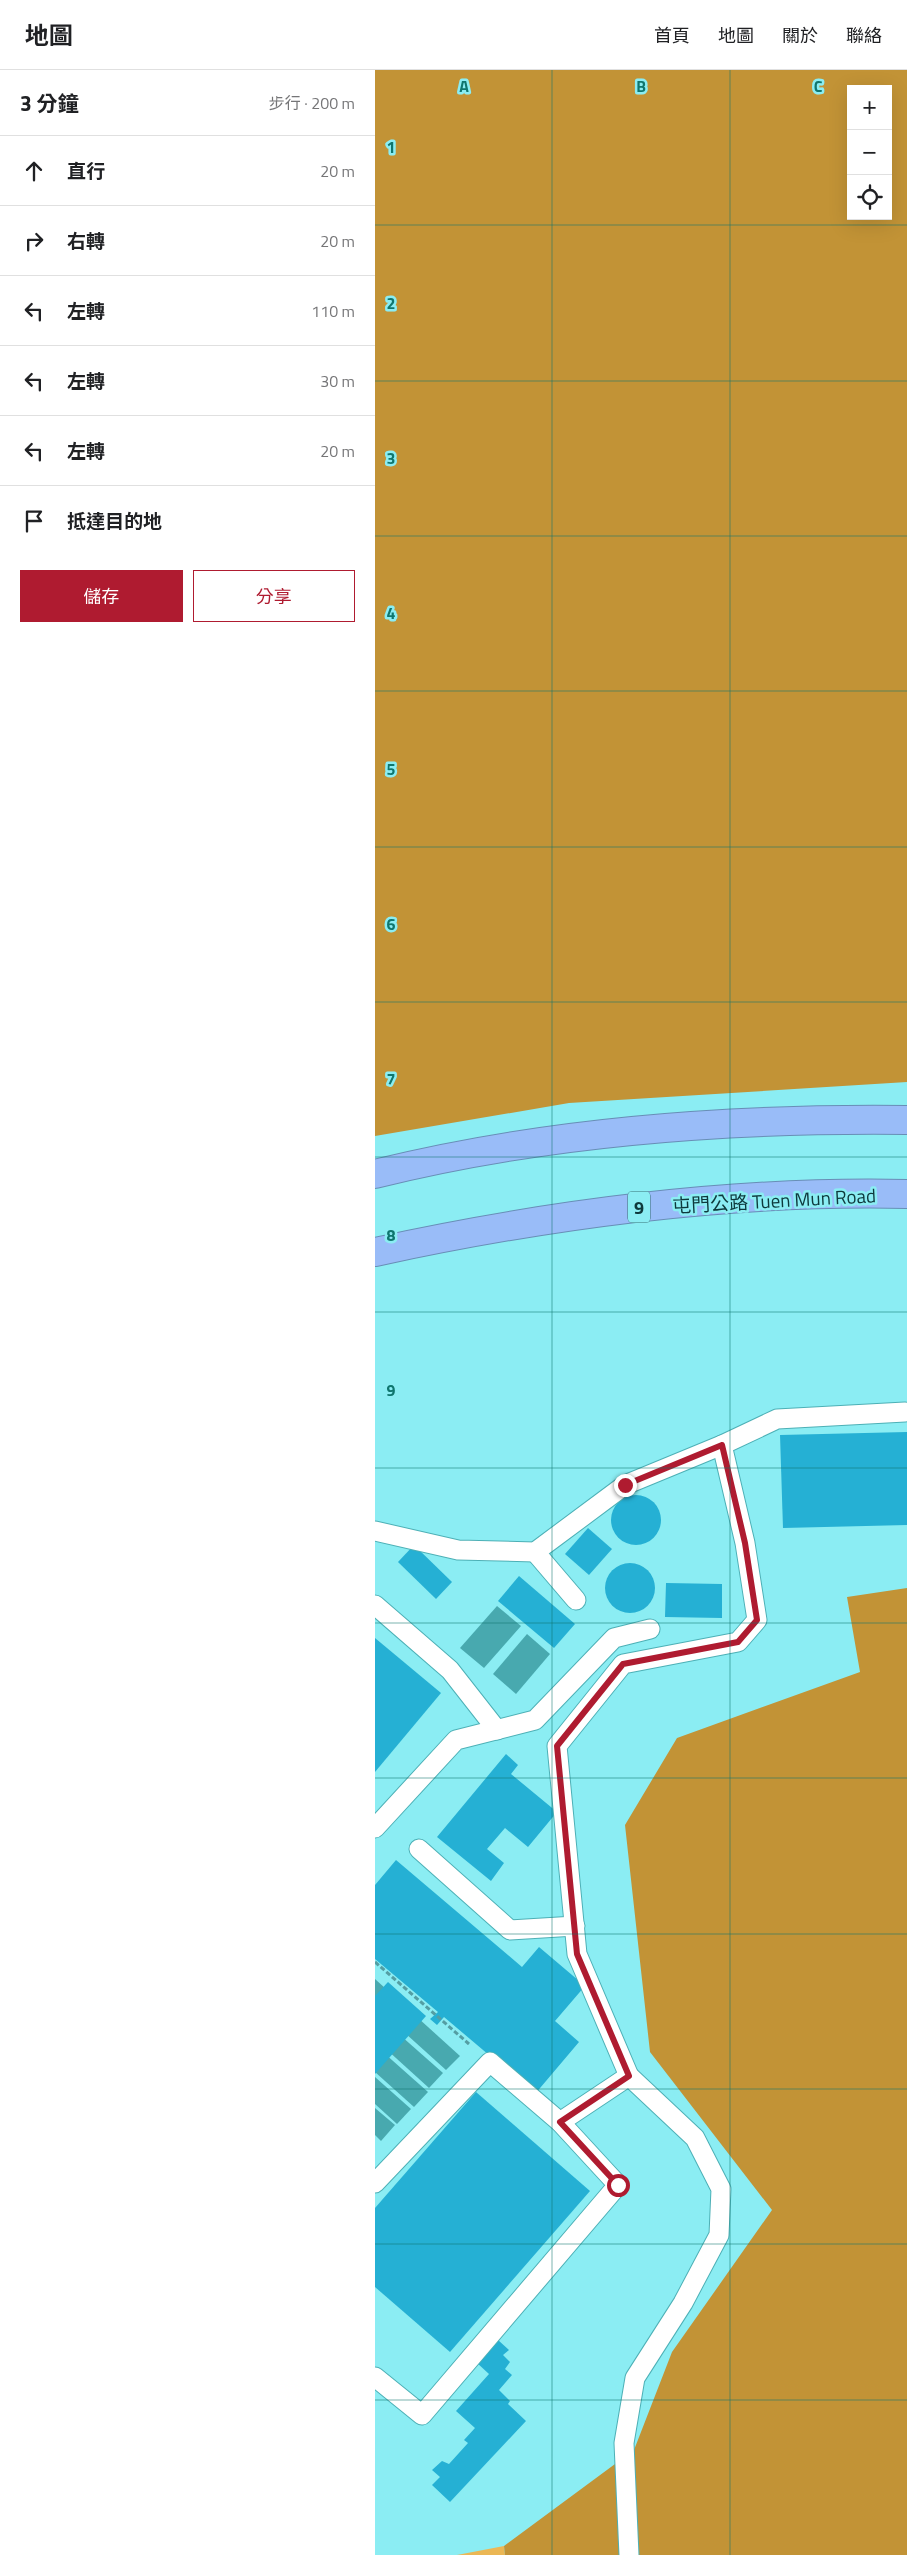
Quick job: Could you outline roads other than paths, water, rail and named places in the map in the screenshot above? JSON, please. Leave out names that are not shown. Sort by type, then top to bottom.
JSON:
[{"type":"highway","points":[[375,1174],[491,1150],[672,1127],[833,1120],[907,1120]]},
{"type":"highway","name":"屯門公路 Tuen Mun Road","points":[[375,1252],[558,1217],[620,1209],[749,1197],[907,1194]]},
{"type":"lane","points":[[375,1531],[458,1550],[535,1552],[625,1485],[722,1445],[777,1419],[905,1412]]},
{"type":"lane","points":[[629,2555],[624,2442],[635,2378],[683,2303],[719,2235],[721,2189],[695,2138],[629,2076],[577,1954],[557,1746],[623,1664],[738,1642],[757,1620],[745,1543],[722,1445]]},
{"type":"lane","points":[[535,1552],[576,1600]]},
{"type":"lane","points":[[375,1605],[450,1670],[497,1730]]},
{"type":"lane","points":[[375,1828],[456,1740],[535,1720],[614,1638],[650,1629]]},
{"type":"lane","points":[[419,1849],[510,1930],[575,1926]]},
{"type":"lane","points":[[375,2182],[490,2062],[560,2122],[618,2185],[422,2415],[375,2377]]},
{"type":"lane","points":[[560,2122],[629,2076]]},
{"type":"water","points":[[497,1606],[521,1626],[484,1668],[460,1648]]},
{"type":"water","points":[[527,1634],[550,1654],[516,1694],[493,1674]]},
{"type":"water","points":[[375,1979],[460,2056],[446,2070],[375,2006]]},
{"type":"water","points":[[375,2013],[443,2073],[429,2088],[375,2039]]},
{"type":"water","points":[[375,2045],[428,2092],[414,2107],[375,2072]]},
{"type":"water","points":[[375,2077],[411,2109],[397,2124],[375,2104]]},
{"type":"water","points":[[375,2108],[395,2125],[381,2141],[375,2135]]}]
